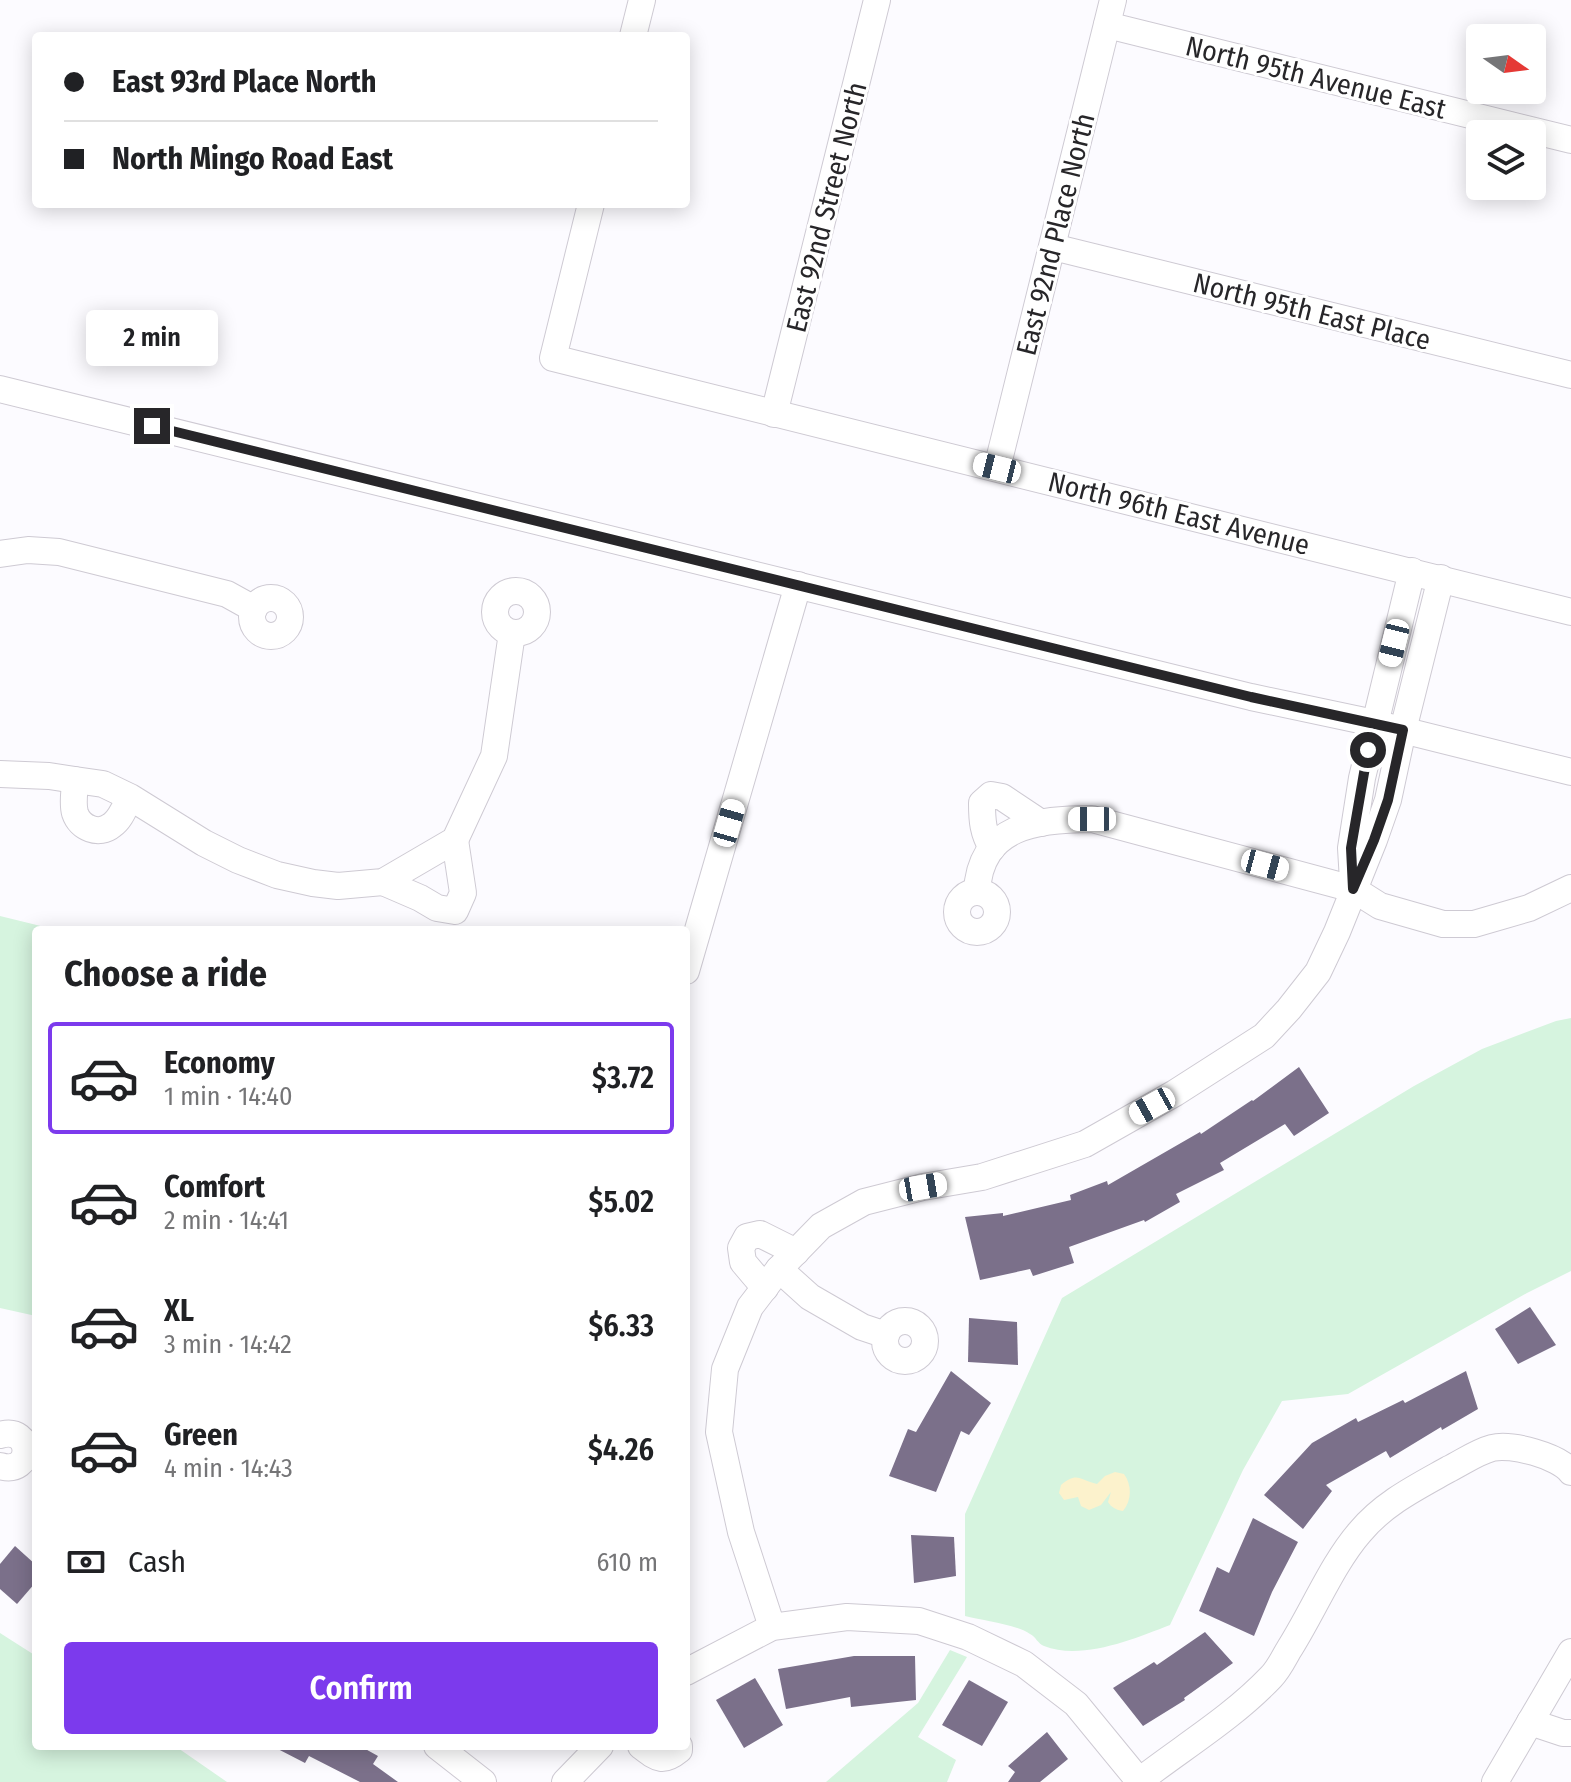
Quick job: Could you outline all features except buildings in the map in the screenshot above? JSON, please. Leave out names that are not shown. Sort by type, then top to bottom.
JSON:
[{"type":"street","points":[[634,32],[642,0]]},
{"type":"street","name":"East 92nd Street North","points":[[774,414],[877,0]]},
{"type":"street","name":"North 95th Avenue East","points":[[1110,12],[1571,140]]},
{"type":"street","name":"East 92nd Place North","points":[[997,468],[1110,12]]},
{"type":"street","name":"North 96th East Avenue","points":[[590,208],[553,358],[1571,612]]},
{"type":"street","name":"North 95th East Place","points":[[1053,247],[1571,375]]},
{"type":"street","points":[[0,389],[1251,697],[1374,723],[1571,772]]},
{"type":"street","points":[[0,554],[28,550],[59,552],[227,594],[254,609]]},
{"type":"street","points":[[1353,889],[1351,848],[1362,778],[1412,571]]},
{"type":"street","points":[[772,1627],[741,1532],[719,1432],[725,1369],[750,1307],[780,1269],[821,1226],[864,1202],[923,1187],[982,1177],[1085,1144],[1175,1093],[1264,1036],[1318,972],[1374,840],[1388,800],[1441,578]]},
{"type":"street","points":[[690,957],[798,585]]},
{"type":"street","points":[[383,882],[437,908],[455,911],[463,893],[455,840],[494,756],[512,633]]},
{"type":"street","points":[[0,774],[49,776],[103,784],[238,860],[277,875],[313,883],[338,886],[383,882],[455,840]]},
{"type":"street","points":[[75,780],[75,815],[91,829],[99,830],[112,825],[130,797]]},
{"type":"street","points":[[992,848],[983,833],[982,815],[982,803],[991,795],[1002,797],[1041,823]]},
{"type":"street","points":[[977,892],[981,862],[995,843],[1012,832],[1062,819],[1092,819],[1353,889],[1380,906],[1443,924],[1474,924],[1529,908],[1571,888]]},
{"type":"street","points":[[780,1269],[810,1297],[862,1327],[886,1335]]},
{"type":"street","points":[[0,1435],[12,1433],[22,1440],[26,1452],[18,1471]]},
{"type":"street","points":[[690,1670],[772,1627],[847,1617],[919,1621],[968,1637],[1024,1664],[1076,1704],[1139,1782],[1225,1719],[1273,1675],[1359,1532],[1392,1501],[1495,1447],[1533,1451],[1570,1466]]},
{"type":"street","points":[[1495,1782],[1530,1722],[1567,1670]]},
{"type":"street","points":[[1530,1722],[1571,1733]]},
{"type":"street","points":[[442,1750],[483,1782]]},
{"type":"street","points":[[565,1782],[596,1750]]},
{"type":"street","points":[[647,1750],[658,1758],[670,1758],[679,1750]]},
{"type":"green space","points":[[0,916],[41,926],[32,926],[32,1315],[0,1308]]},
{"type":"green space","points":[[1571,1018],[1571,1271],[1348,1394],[1282,1401],[1243,1470],[1170,1625],[1107,1646],[1074,1651],[1044,1646],[1032,1635],[1017,1628],[965,1616],[965,1514],[1062,1298],[1414,1086],[1482,1049]]},
{"type":"green space","points":[[0,1633],[32,1653],[32,1750],[181,1750],[227,1782],[0,1782]]},
{"type":"green space","points":[[950,1650],[967,1657],[918,1737],[956,1760],[947,1782],[826,1782],[918,1703]]},
{"type":"sand","points":[[1115,1472],[1124,1474],[1130,1488],[1123,1511],[1108,1502],[1111,1492],[1101,1505],[1089,1510],[1081,1506],[1078,1497],[1064,1500],[1059,1493],[1061,1485],[1071,1478],[1097,1484]]},
{"type":"route","points":[[152,426],[1251,697],[1403,730],[1388,800],[1353,889],[1351,848],[1368,750]]}]
